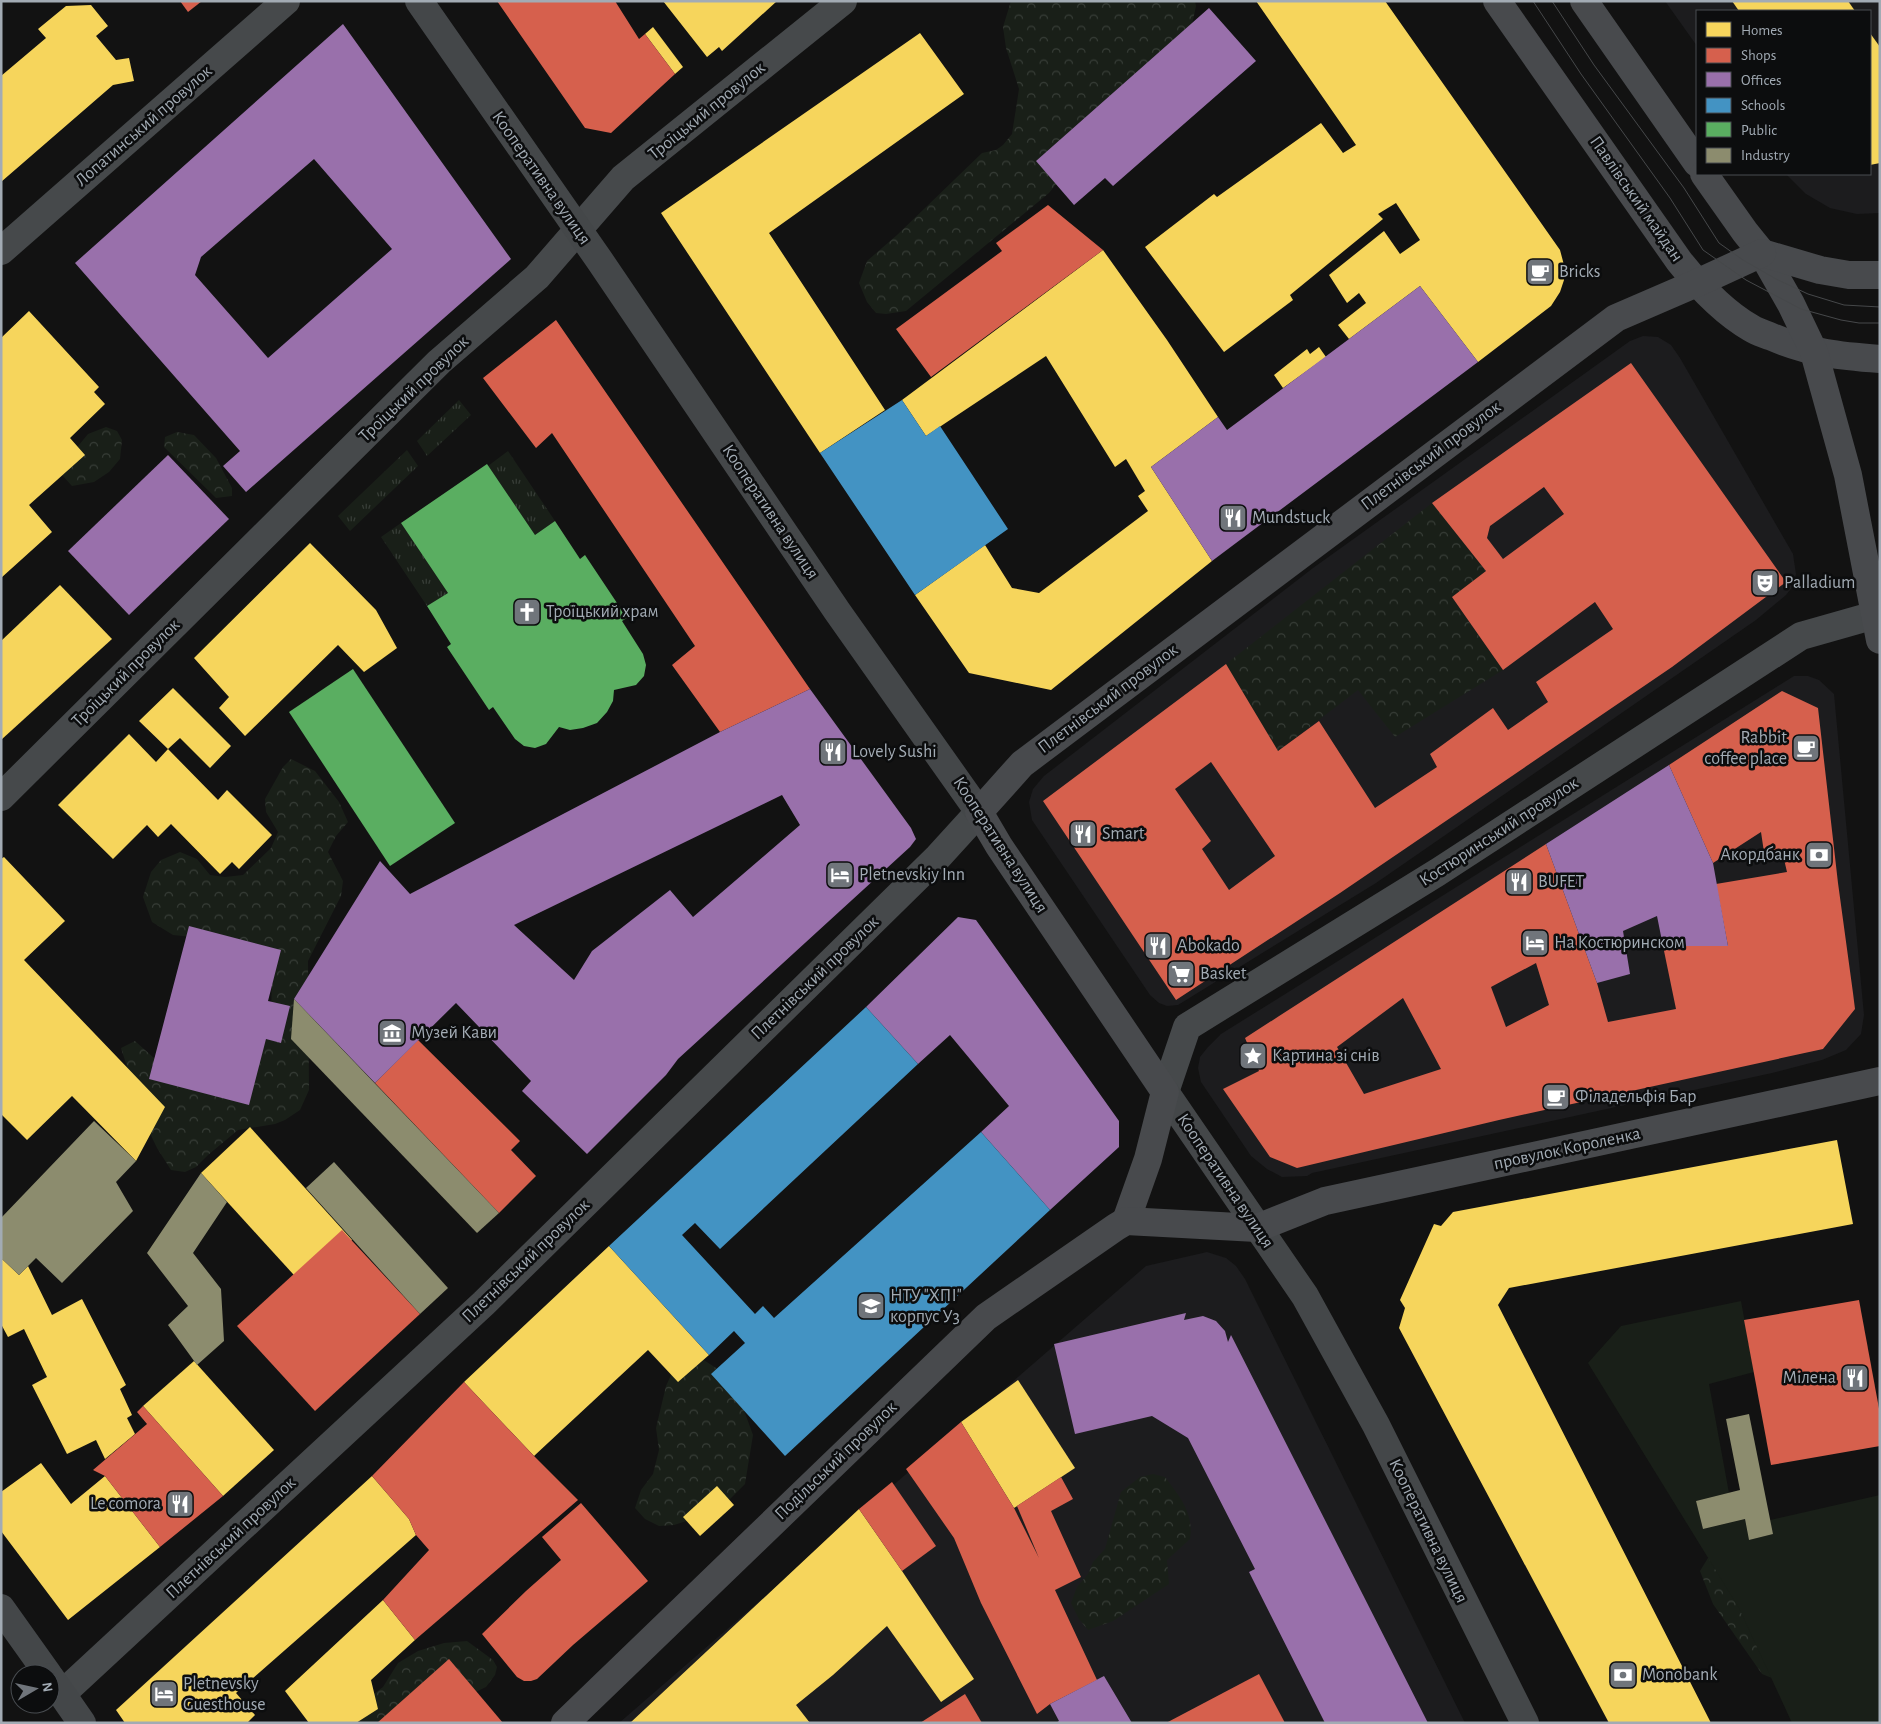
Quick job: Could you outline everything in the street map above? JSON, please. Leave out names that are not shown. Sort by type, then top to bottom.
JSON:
[{"type":"main road","name":"Павлівський майдан","points":[[1497,1],[1678,261],[1719,304],[1751,329],[1814,352],[1880,358]]},
{"type":"main road","points":[[1584,1],[1696,163]]},
{"type":"main road","points":[[1705,175],[1745,232],[1762,252],[1791,304],[1814,352],[1848,475],[1877,628]]},
{"type":"main road","name":"Плетнівський провулок","points":[[979,812],[1022,764],[1616,318],[1762,252]]},
{"type":"main road","points":[[1762,252],[1820,270],[1849,275],[1880,275]]},
{"type":"main road","name":"Кооперативна вулиця","points":[[979,812],[995,839],[1165,1092]]},
{"type":"main road","name":"провулок Короленка","points":[[1257,1228],[1325,1201],[1880,1081]]},
{"type":"main road","points":[[1165,1092],[1148,1159],[1126,1221],[1257,1228]]},
{"type":"main road","name":"Подільський провулок","points":[[565,1723],[986,1317],[1126,1221]]},
{"type":"street","name":"Лопатинський провулок","points":[[1,251],[286,1]]},
{"type":"street","name":"Кооперативна вулиця","points":[[419,1],[600,261],[837,611],[979,812]]},
{"type":"street","name":"Троїцький провулок","points":[[1,797],[439,362],[537,277],[623,178],[843,1]]},
{"type":"street","name":"Костюринський провулок","points":[[1165,1092],[1187,1027],[1438,872],[1801,636],[1877,628]]},
{"type":"street","name":"Плетнівський провулок","points":[[60,1676],[484,1303],[938,857],[979,812]]},
{"type":"street","name":"Кооперативна вулиця","points":[[1165,1092],[1305,1296],[1376,1425],[1525,1723]]},
{"type":"street","points":[[1,1608],[40,1664]]},
{"type":"street","points":[[60,1692],[82,1723]]},
{"type":"shaded area","points":[[1665,1],[1880,1],[1880,213],[1857,214],[1830,208],[1806,194],[1787,175],[1871,175],[1871,10],[1696,10],[1696,45]]},
{"type":"shaded area","points":[[1643,336],[1658,337],[1671,345],[1680,358],[1793,554],[1796,574],[1793,586],[1786,595],[1756,620],[1376,883],[1178,1005],[1167,1006],[1159,1003],[1150,995],[1032,820],[1029,802],[1033,789],[1044,776],[1313,568],[1630,341]]},
{"type":"shaded area","points":[[1794,676],[1808,676],[1819,680],[1834,694],[1864,1015],[1861,1034],[1846,1050],[1822,1060],[1772,1073],[1312,1173],[1307,1176],[1282,1177],[1267,1169],[1251,1156],[1201,1082],[1198,1068],[1200,1057],[1221,1034]]},
{"type":"shaded area","points":[[1207,1252],[1226,1258],[1236,1266],[1245,1279],[1465,1723],[619,1723],[1146,1266]]},
{"type":"green space","points":[[1011,1],[1195,1],[1196,6],[1190,34],[1100,130],[1049,193],[906,311],[886,314],[876,313],[867,302],[859,283],[867,261],[897,235],[982,153],[996,150],[1012,134],[1019,89],[1006,48],[1003,27]]},
{"type":"green space","points":[[459,400],[471,415],[427,456],[417,441]]},
{"type":"green space","points":[[106,427],[117,431],[122,440],[120,459],[109,472],[94,482],[72,486],[62,475],[70,456],[88,434]]},
{"type":"green space","points":[[177,432],[194,435],[216,458],[232,488],[232,496],[216,498],[164,447],[165,437]]},
{"type":"green space","points":[[407,450],[418,466],[350,531],[338,516]]},
{"type":"green space","points":[[508,451],[555,521],[535,535],[488,466]]},
{"type":"green space","points":[[1432,503],[1486,571],[1452,598],[1503,670],[1395,737],[1358,690],[1278,751],[1226,664]]},
{"type":"green space","points":[[401,523],[448,593],[427,606],[381,537]]},
{"type":"green space","points":[[291,759],[315,771],[339,802],[348,822],[336,836],[328,852],[343,881],[341,896],[308,961],[309,1090],[300,1110],[285,1120],[275,1124],[238,1130],[196,1167],[185,1172],[171,1170],[157,1148],[145,1123],[121,1048],[135,1041],[164,1067],[249,1076],[271,1029],[272,962],[203,938],[173,935],[152,922],[143,897],[151,872],[161,860],[180,852],[197,859],[210,875],[225,877],[243,875],[271,848],[278,832],[266,812],[265,799],[283,767]]},
{"type":"green space","points":[[1741,1301],[1754,1372],[1709,1384],[1729,1493],[1696,1501],[1703,1529],[1745,1519],[1749,1540],[1773,1534],[1770,1520],[1880,1495],[1880,1723],[1792,1723],[1739,1608],[1588,1363],[1621,1326]]},
{"type":"green space","points":[[693,1353],[734,1383],[753,1435],[745,1484],[728,1501],[696,1518],[674,1525],[659,1526],[645,1519],[635,1508],[641,1490],[653,1474],[659,1450],[656,1428],[666,1386],[678,1360]]},
{"type":"green space","points":[[1153,1474],[1165,1477],[1185,1506],[1190,1521],[1190,1539],[1167,1560],[1169,1584],[1113,1621],[1088,1630],[1079,1619],[1071,1603],[1077,1587],[1088,1574],[1093,1562],[1105,1549],[1121,1492],[1140,1477]]},
{"type":"green space","points":[[1708,1558],[1730,1562],[1784,1683],[1762,1674],[1713,1604],[1700,1571]]},
{"type":"green space","points":[[467,1641],[493,1660],[497,1667],[495,1675],[486,1687],[411,1723],[335,1723],[383,1687],[398,1663],[418,1651],[444,1643]]},
{"type":"building: Homes","points":[[663,1],[777,1],[722,51],[719,47],[707,57]]},
{"type":"building: Homes","points":[[1256,1],[1385,1],[1560,250],[1564,265],[1564,280],[1560,292],[1551,306],[1478,362],[1420,286],[1349,339],[1338,325],[1366,303],[1359,293],[1347,303],[1329,275],[1384,231],[1400,254],[1420,240],[1396,203],[1378,214],[1383,219],[1290,295],[1293,300],[1224,352],[1145,247],[1214,194],[1217,197],[1321,123],[1343,153],[1356,145]]},
{"type":"building: Homes","points":[[1732,1],[1848,1],[1854,10],[1738,10]]},
{"type":"building: Homes","points":[[91,5],[108,26],[96,36],[116,60],[129,58],[134,81],[113,85],[1,182],[1,76],[46,38],[38,29],[66,6]]},
{"type":"building: Homes","points":[[653,27],[683,67],[675,74],[645,34]]},
{"type":"building: Homes","points":[[920,33],[964,94],[769,233],[885,410],[820,453],[661,213]]},
{"type":"building: Homes","points":[[1871,34],[1880,47],[1880,163],[1871,165]]},
{"type":"building: Homes","points":[[1103,250],[1167,340],[1218,417],[1151,467],[1212,561],[1051,690],[969,673],[915,595],[985,545],[1012,588],[1039,593],[1148,511],[1138,496],[1145,491],[1126,459],[1115,467],[1046,356],[926,436],[902,400]]},
{"type":"building: Homes","points":[[29,311],[99,387],[94,392],[105,404],[70,438],[85,455],[29,505],[52,532],[1,578],[1,338]]},
{"type":"building: Homes","points":[[1319,347],[1326,357],[1283,388],[1274,375],[1307,349],[1310,354]]},
{"type":"building: Homes","points":[[310,543],[376,610],[397,648],[364,672],[338,645],[245,736],[219,708],[229,697],[194,658]]},
{"type":"building: Homes","points":[[60,585],[112,639],[1,740],[1,641]]},
{"type":"building: Homes","points":[[173,688],[231,746],[210,768],[180,738],[168,749],[139,721]]},
{"type":"building: Homes","points":[[129,734],[156,762],[168,749],[218,800],[227,790],[272,835],[239,869],[232,862],[220,874],[171,824],[158,837],[147,825],[113,859],[58,805]]},
{"type":"building: Homes","points":[[4,857],[65,921],[24,960],[165,1107],[136,1161],[72,1096],[27,1140],[1,1114],[1,859]]},
{"type":"building: Homes","points":[[250,1127],[352,1240],[303,1285],[201,1173]]},
{"type":"building: Homes","points":[[1837,1140],[1853,1224],[1509,1288],[1498,1305],[1711,1723],[1609,1723],[1399,1328],[1405,1308],[1400,1300],[1434,1224],[1441,1226],[1453,1212]]},
{"type":"building: Homes","points":[[609,1246],[709,1355],[678,1382],[648,1350],[534,1456],[464,1382]]},
{"type":"building: Homes","points":[[1,1258],[19,1275],[28,1266],[52,1315],[82,1299],[126,1385],[120,1389],[132,1415],[127,1418],[135,1434],[105,1459],[96,1440],[67,1454],[32,1385],[47,1377],[24,1329],[8,1337],[1,1324]]},
{"type":"building: Homes","points":[[194,1361],[274,1450],[223,1496],[143,1406]]},
{"type":"building: Homes","points":[[1018,1380],[1075,1468],[1014,1508],[961,1422]]},
{"type":"building: Homes","points":[[41,1463],[71,1504],[105,1476],[160,1547],[68,1620],[1,1531],[1,1492]]},
{"type":"building: Homes","points":[[372,1476],[409,1519],[416,1535],[236,1693],[255,1715],[247,1723],[125,1723],[116,1710]]},
{"type":"building: Homes","points":[[717,1486],[734,1505],[700,1536],[683,1517]]},
{"type":"building: Homes","points":[[859,1509],[974,1679],[941,1702],[887,1626],[833,1675],[796,1705],[810,1723],[630,1723]]},
{"type":"building: Homes","points":[[383,1600],[415,1640],[371,1680],[378,1709],[356,1723],[309,1723],[285,1691]]},
{"type":"building: Shops","points":[[180,1],[202,1],[188,12]]},
{"type":"building: Shops","points":[[497,1],[615,1],[639,39],[645,34],[675,74],[611,133],[585,128]]},
{"type":"building: Shops","points":[[1048,205],[1103,250],[931,377],[896,329],[1002,251],[996,243]]},
{"type":"building: Shops","points":[[556,320],[810,689],[720,732],[672,665],[695,646],[552,433],[536,448],[483,378]]},
{"type":"building: Shops","points":[[1631,363],[1786,582],[1672,667],[1340,893],[1176,1000],[1043,801],[1226,664],[1278,751],[1319,721],[1375,808],[1437,767],[1430,754],[1493,708],[1508,730],[1548,702],[1536,682],[1613,629],[1595,602],[1503,670],[1452,597],[1486,571],[1432,503]],"holes":[[[1544,487],[1564,514],[1503,559],[1487,538],[1490,526]],[[1211,762],[1275,856],[1229,890],[1202,849],[1211,841],[1175,789]]]},
{"type":"building: Shops","points":[[1782,691],[1818,708],[1838,883],[1855,1009],[1823,1049],[1499,1120],[1297,1168],[1270,1157],[1223,1089],[1259,1071],[1245,1038],[1546,844],[1597,983],[1608,1022],[1676,1009],[1663,946],[1728,946],[1716,884],[1787,872],[1783,855],[1765,859],[1761,832],[1713,863],[1669,765]],"holes":[[[1536,963],[1549,1005],[1506,1027],[1491,987]],[[1403,998],[1441,1069],[1364,1094],[1337,1047]]]},
{"type":"building: Shops","points":[[418,1040],[520,1141],[511,1150],[536,1176],[499,1213],[375,1083]]},
{"type":"building: Shops","points":[[342,1230],[420,1314],[315,1411],[237,1326]]},
{"type":"building: Shops","points":[[1859,1300],[1880,1414],[1880,1446],[1771,1465],[1744,1320]]},
{"type":"building: Shops","points":[[464,1382],[578,1500],[415,1640],[383,1600],[429,1550],[416,1535],[409,1519],[372,1476]]},
{"type":"building: Shops","points":[[143,1406],[223,1496],[160,1547],[105,1476],[93,1470],[147,1424],[137,1412]]},
{"type":"building: Shops","points":[[961,1422],[1014,1508],[1039,1558],[1017,1506],[1061,1477],[1073,1499],[1051,1511],[1081,1577],[1055,1590],[1097,1680],[1050,1704],[1037,1714],[981,1603],[954,1538],[906,1469]]},
{"type":"building: Shops","points":[[892,1482],[936,1546],[902,1571],[859,1509]]},
{"type":"building: Shops","points":[[581,1503],[648,1581],[573,1645],[537,1679],[524,1681],[517,1677],[482,1634],[561,1560],[542,1537]]},
{"type":"building: Shops","points":[[449,1659],[503,1723],[377,1723]]},
{"type":"building: Shops","points":[[1259,1674],[1285,1723],[1166,1723]]},
{"type":"building: Shops","points":[[965,1694],[982,1723],[920,1723]]},
{"type":"building: Offices","points":[[1209,8],[1256,61],[1113,186],[1105,178],[1074,205],[1036,161]]},
{"type":"building: Offices","points":[[343,24],[511,259],[246,492],[223,466],[240,451],[75,263]],"holes":[[[314,159],[392,249],[268,358],[195,275],[201,257]]]},
{"type":"building: Offices","points":[[1420,286],[1478,362],[1212,561],[1151,467],[1218,417],[1227,430]]},
{"type":"building: Offices","points":[[168,455],[229,519],[129,615],[68,551]]},
{"type":"building: Offices","points":[[810,689],[911,828],[916,839],[910,847],[678,1059],[666,1075],[587,1154],[522,1091],[531,1081],[456,1003],[375,1083],[294,999],[380,861],[410,894],[720,732]],"holes":[[[782,795],[800,825],[693,917],[670,890],[592,951],[574,980],[514,925]]]},
{"type":"building: Offices","points":[[1669,765],[1713,863],[1728,946],[1663,946],[1657,916],[1623,931],[1630,974],[1597,983],[1546,844]]},
{"type":"building: Offices","points":[[958,917],[976,920],[1119,1121],[1119,1147],[1050,1210],[981,1132],[1009,1106],[950,1035],[918,1064],[866,1007]]},
{"type":"building: Offices","points":[[189,926],[281,950],[268,1001],[290,1006],[281,1043],[266,1039],[249,1105],[149,1079]]},
{"type":"building: Offices","points":[[1186,1313],[1184,1320],[1203,1316],[1216,1321],[1225,1331],[1228,1342],[1231,1335],[1428,1723],[1325,1723],[1249,1572],[1255,1569],[1188,1438],[1152,1416],[1075,1434],[1054,1344]]},
{"type":"building: Offices","points":[[1104,1676],[1132,1723],[1056,1723],[1059,1721],[1050,1704]]},
{"type":"building: Schools","points":[[902,400],[926,436],[940,426],[1008,529],[915,595],[820,453]]},
{"type":"building: Schools","points":[[866,1007],[918,1064],[720,1249],[695,1223],[682,1235],[755,1314],[763,1306],[774,1318],[981,1132],[1050,1210],[785,1456],[711,1374],[745,1343],[734,1331],[709,1355],[609,1246]]},
{"type":"building: Public","name":"Троїцький храм","points":[[487,464],[535,535],[555,521],[580,559],[585,555],[627,618],[622,621],[643,654],[646,665],[644,676],[636,685],[614,690],[613,701],[607,712],[597,723],[570,730],[559,727],[546,744],[535,748],[524,746],[515,739],[493,707],[489,710],[447,647],[451,644],[427,606],[448,593],[401,523]]},
{"type":"building: Public","points":[[353,669],[455,823],[390,866],[289,712]]},
{"type":"building: Industry","points":[[294,999],[499,1213],[477,1233],[291,1039]]},
{"type":"building: Industry","points":[[94,1121],[136,1161],[116,1182],[133,1211],[62,1283],[36,1258],[19,1275],[1,1258],[1,1218]]},
{"type":"building: Industry","points":[[334,1162],[448,1288],[420,1314],[306,1188]]},
{"type":"building: Industry","points":[[201,1173],[227,1202],[193,1253],[221,1289],[224,1341],[197,1365],[168,1325],[188,1306],[147,1253]]},
{"type":"building: Industry","points":[[1749,1414],[1773,1534],[1749,1540],[1745,1519],[1703,1529],[1696,1501],[1740,1490],[1726,1419]]},
{"type":"tram line","points":[[1533,1],[1581,74],[1670,198],[1703,250],[1746,280],[1801,309],[1841,320],[1859,323],[1880,323]]},
{"type":"tram line","points":[[1552,1],[1594,65],[1684,188],[1719,243],[1743,260],[1776,279],[1808,294],[1844,305],[1880,307]]},
{"type":"place","name":"Bricks","points":[[1540,272]]},
{"type":"place","name":"Mundstuck","points":[[1233,518]]},
{"type":"place","name":"Palladium","points":[[1765,583]]},
{"type":"place","name":"Троїцький храм","points":[[527,612]]},
{"type":"place","name":"Rabbit coffee place","points":[[1806,748]]},
{"type":"place","name":"Lovely Sushi","points":[[833,752]]},
{"type":"place","name":"Smart","points":[[1083,834]]},
{"type":"place","name":"Акордбанк","points":[[1819,855]]},
{"type":"place","name":"Pletnevskiy Inn","points":[[840,875]]},
{"type":"place","name":"BUFET","points":[[1519,882]]},
{"type":"place","name":"На Костюринском","points":[[1535,943]]},
{"type":"place","name":"Abokado","points":[[1158,946]]},
{"type":"place","name":"Basket","points":[[1181,974]]},
{"type":"place","name":"Музей Кави","points":[[392,1033]]},
{"type":"place","name":"Картина зі снів","points":[[1253,1056]]},
{"type":"place","name":"Філадельфія Бар","points":[[1556,1097]]},
{"type":"place","name":"НТУ \"ХПІ\" корпус У3","points":[[871,1306]]},
{"type":"place","name":"Мілена","points":[[1855,1378]]},
{"type":"place","name":"Le comora","points":[[180,1504]]},
{"type":"place","name":"Monobank","points":[[1623,1675]]},
{"type":"place","name":"Pletnevsky Guesthouse","points":[[164,1694]]}]
